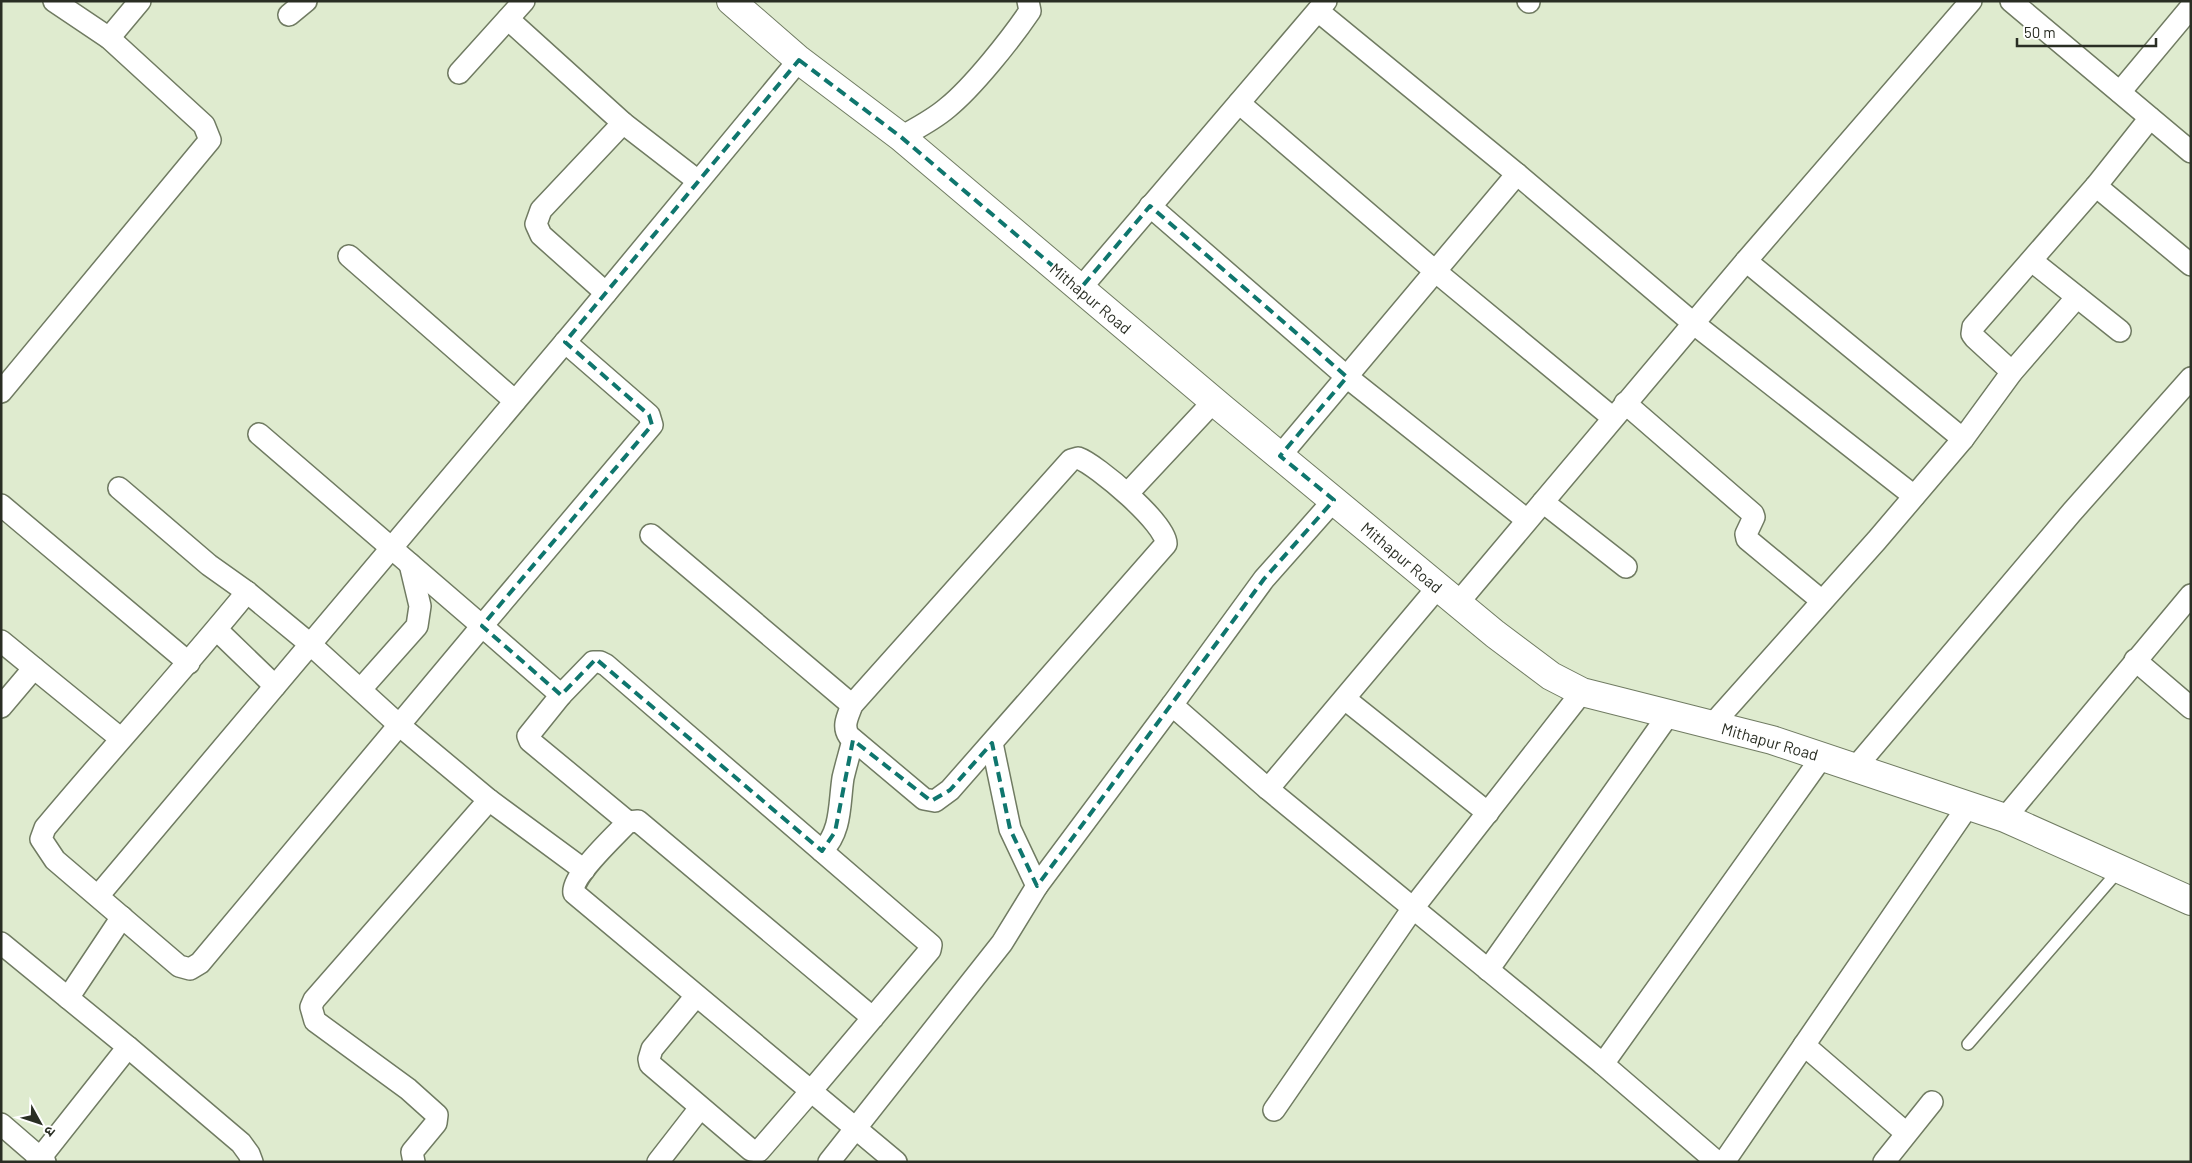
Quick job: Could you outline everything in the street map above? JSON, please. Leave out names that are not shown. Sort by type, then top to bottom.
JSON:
[{"type":"street","points":[[1,392],[210,140],[204,125],[109,38],[54,1]]},
{"type":"street","points":[[109,38],[140,1]]},
{"type":"street","points":[[289,15],[306,1]]},
{"type":"street","points":[[459,73],[524,1]]},
{"type":"street","name":"Mithapur Road","points":[[732,1],[798,60],[901,136],[1280,456],[1448,595],[1550,676],[1582,692],[1772,740],[2005,818],[2191,901]]},
{"type":"street","points":[[901,136],[925,124],[949,107],[1029,14],[1031,9],[1028,1]]},
{"type":"street","points":[[1268,789],[1345,699],[1448,595],[1527,520],[1746,261],[1972,1]]},
{"type":"street","points":[[2011,1],[2191,152]]},
{"type":"street","points":[[1080,289],[1322,6],[1693,323],[1914,496]]},
{"type":"street","points":[[2120,92],[2185,6]]},
{"type":"street","points":[[508,19],[622,123],[698,182]]},
{"type":"street","points":[[98,896],[565,342],[798,60]]},
{"type":"street","points":[[1239,103],[1435,271],[1753,514],[1754,517],[1746,534],[1747,538],[1822,601]]},
{"type":"street","points":[[2012,372],[1975,338],[1972,331],[1973,327],[2096,186],[2150,118]]},
{"type":"street","points":[[606,293],[541,235],[536,224],[541,210],[622,123]]},
{"type":"street","points":[[1280,456],[1517,174]]},
{"type":"street","points":[[2096,186],[2191,265]]},
{"type":"street","points":[[1150,206],[1347,376],[1527,520]]},
{"type":"street","points":[[349,256],[515,401]]},
{"type":"street","points":[[1746,261],[1963,439]]},
{"type":"street","points":[[2032,261],[2120,331]]},
{"type":"street","points":[[1712,725],[1963,439],[2012,372],[2077,297]]},
{"type":"street","points":[[247,592],[189,663],[120,738],[45,828],[41,839],[56,860],[179,966],[190,969],[195,967],[652,425],[649,415],[565,342]]},
{"type":"street","points":[[1855,768],[2072,512],[2191,378]]},
{"type":"street","points":[[1128,493],[1214,401]]},
{"type":"street","points":[[259,434],[392,546],[410,564],[561,695]]},
{"type":"street","points":[[1081,459],[1128,493],[1160,529],[1165,537],[1166,544],[992,743],[939,800],[931,801],[924,799],[853,740],[845,729],[852,705],[1071,460],[1081,459]]},
{"type":"street","points":[[120,488],[209,565],[247,592],[310,644],[398,725],[490,800],[584,870]]},
{"type":"street","points":[[829,1162],[1002,944],[1037,886],[1264,579],[1334,500]]},
{"type":"street","points":[[1543,502],[1626,567]]},
{"type":"street","points":[[1,505],[189,663]]},
{"type":"street","points":[[651,535],[852,705]]},
{"type":"street","points":[[361,689],[417,626],[420,606],[410,564]]},
{"type":"street","points":[[2005,818],[2191,595]]},
{"type":"street","points":[[217,630],[275,686]]},
{"type":"street","points":[[1,641],[120,738]]},
{"type":"street","points":[[2135,660],[2191,708]]},
{"type":"street","points":[[628,822],[528,738],[529,732],[593,662],[600,662],[606,665],[931,945],[930,950],[759,1151],[751,1150],[650,1064],[649,1059],[652,1049],[696,996]]},
{"type":"street","points":[[1,707],[34,668]]},
{"type":"street","points":[[1274,1110],[1413,908],[1582,692]]},
{"type":"street","points":[[1345,699],[1488,813]]},
{"type":"street","points":[[1172,704],[1268,789],[1603,1064],[1717,1162]]},
{"type":"street","points":[[1488,970],[1669,714]]},
{"type":"street","points":[[822,851],[831,841],[835,832],[844,777],[853,740]]},
{"type":"street","points":[[992,743],[1010,829],[1037,886]]},
{"type":"street","points":[[1603,1064],[1822,757]]},
{"type":"street","points":[[414,1162],[412,1152],[436,1123],[437,1115],[408,1090],[315,1021],[311,1007],[314,1000],[490,800]]},
{"type":"street","points":[[1724,1162],[1968,806]]},
{"type":"street","points":[[873,1018],[636,820],[628,822],[584,870],[574,885],[574,893],[896,1162]]},
{"type":"street","points":[[68,998],[122,917]]},
{"type":"street","points":[[1,943],[241,1143],[252,1162]]},
{"type":"street","points":[[1804,1045],[1906,1133]]},
{"type":"street","points":[[1,1124],[41,1160],[128,1047]]},
{"type":"street","points":[[1884,1162],[1932,1102]]},
{"type":"street","points":[[658,1162],[700,1108]]},
{"type":"lane","points":[[1968,1044],[2120,869]]},
{"type":"highlighted area","points":[[799,60],[901,137],[1080,289],[1150,206],[1347,377],[1280,456],[1334,500],[1264,579],[1037,886],[1010,829],[992,743],[950,790],[931,801],[853,740],[835,832],[822,851],[596,659],[561,695],[482,626],[652,425],[649,415],[565,342]]}]
